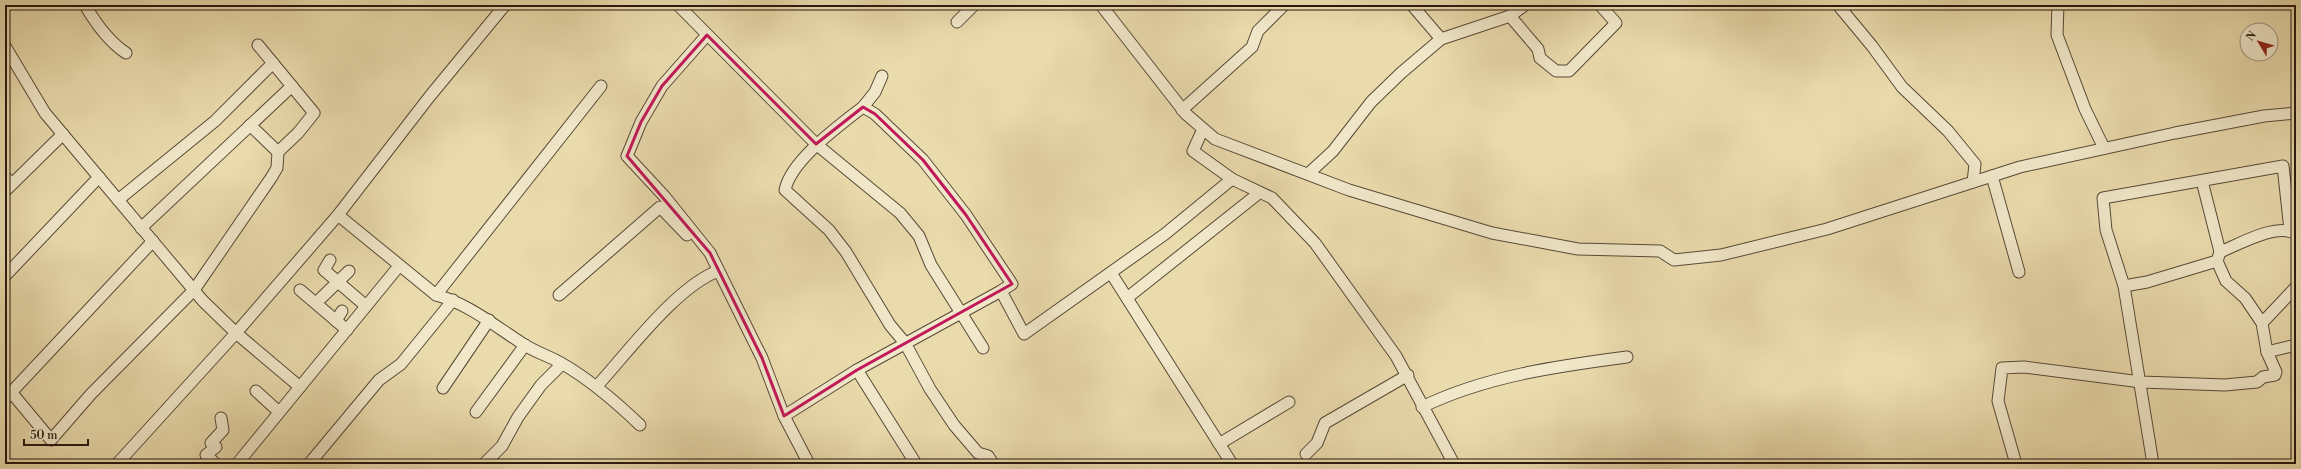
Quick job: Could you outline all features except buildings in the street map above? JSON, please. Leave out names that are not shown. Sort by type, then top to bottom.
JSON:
[{"type":"street","points":[[85,5],[104,34],[114,46],[126,53]]},
{"type":"street","points":[[117,464],[236,333],[338,215],[430,96],[505,5]]},
{"type":"street","points":[[678,5],[816,144],[900,213],[918,236],[931,265],[962,312],[983,348]]},
{"type":"street","points":[[956,22],[974,5]]},
{"type":"street","points":[[1101,5],[1182,110],[1215,138],[1350,190],[1498,235],[1578,249],[1660,251],[1674,260],[1721,255],[1827,229],[2020,167],[2175,132],[2264,116],[2296,113]]},
{"type":"street","points":[[1182,110],[1252,47],[1258,31],[1284,5]]},
{"type":"street","points":[[1412,5],[1441,40]]},
{"type":"street","points":[[1308,174],[1333,151],[1371,102],[1401,73],[1441,40],[1510,16],[1525,5]]},
{"type":"street","points":[[1510,16],[1538,49],[1540,58],[1556,71],[1569,72],[1616,23],[1600,5]]},
{"type":"street","points":[[1838,5],[1872,46],[1902,87],[1948,132],[1975,164],[1973,182]]},
{"type":"street","points":[[2058,5],[2057,35],[2085,109],[2104,148]]},
{"type":"street","points":[[707,35],[662,86],[641,122],[627,156],[710,253],[762,358],[784,416],[809,464]]},
{"type":"street","points":[[153,241],[8,396],[51,440],[91,394],[194,290],[271,178],[277,168],[278,152],[298,133],[314,113],[258,45]]},
{"type":"street","points":[[5,46],[45,113],[203,301],[236,333],[300,387]]},
{"type":"street","points":[[118,200],[215,122],[273,63]]},
{"type":"street","points":[[882,76],[875,92],[863,107],[816,144],[787,182],[785,190],[829,230],[864,280],[890,325],[905,343],[930,390],[954,425],[978,453],[988,456],[993,464]]},
{"type":"street","points":[[141,228],[292,86]]},
{"type":"street","points":[[436,295],[602,86]]},
{"type":"street","points":[[784,416],[857,370],[1012,284],[966,214],[905,142],[875,114],[863,107]]},
{"type":"street","points":[[250,125],[278,152]]},
{"type":"street","points":[[1203,129],[1193,151],[1232,180],[1272,198],[1315,243],[1408,375],[1422,407],[1454,464]]},
{"type":"street","points":[[7,184],[63,134]]},
{"type":"street","points":[[2124,286],[2147,282],[2219,257],[2274,230],[2293,232],[2283,166],[2103,198],[2106,230],[2124,286],[2141,382],[2153,464]]},
{"type":"street","points":[[1992,176],[2019,272]]},
{"type":"street","points":[[5,276],[99,177]]},
{"type":"street","points":[[1001,291],[1024,334],[1165,234],[1232,180]]},
{"type":"street","points":[[2016,464],[1998,401],[2002,368],[2024,367],[2141,382],[2225,385],[2257,382],[2263,377],[2275,375],[2276,372],[2267,352],[2262,323],[2245,298],[2226,281],[2219,257],[2202,180]]},
{"type":"street","points":[[1127,298],[1259,193]]},
{"type":"street","points":[[559,295],[660,207],[690,237],[699,239]]},
{"type":"street","points":[[338,215],[436,295],[452,300],[489,320],[525,345],[562,364],[597,386],[640,425]]},
{"type":"street","points":[[330,260],[324,270],[366,306]]},
{"type":"street","points":[[237,464],[399,266]]},
{"type":"street","points":[[316,303],[349,271]]},
{"type":"street","points":[[597,386],[682,292],[708,275],[718,271]]},
{"type":"street","points":[[1111,273],[1232,464]]},
{"type":"street","points":[[2262,323],[2296,288]]},
{"type":"street","points":[[300,290],[347,330]]},
{"type":"street","points":[[309,464],[379,380],[401,364],[452,300]]},
{"type":"street","points":[[336,321],[342,311]]},
{"type":"street","points":[[443,388],[489,320]]},
{"type":"street","points":[[476,412],[525,345]]},
{"type":"street","points":[[2267,352],[2296,345]]},
{"type":"street","points":[[1422,407],[1441,398],[1493,381],[1566,365],[1627,357]]},
{"type":"street","points":[[484,464],[502,446],[518,417],[541,385],[562,364]]},
{"type":"street","points":[[857,370],[916,464]]},
{"type":"street","points":[[1306,454],[1317,443],[1325,423],[1408,375]]},
{"type":"street","points":[[256,391],[279,412]]},
{"type":"street","points":[[1219,444],[1289,402]]},
{"type":"street","points":[[216,464],[206,455],[216,447],[211,443],[223,430],[221,418]]},
{"type":"highlighted area","points":[[707,35],[816,144],[863,107],[875,114],[923,160],[966,215],[1012,284],[857,370],[784,416],[762,358],[710,253],[627,156],[641,122],[662,86]]}]
